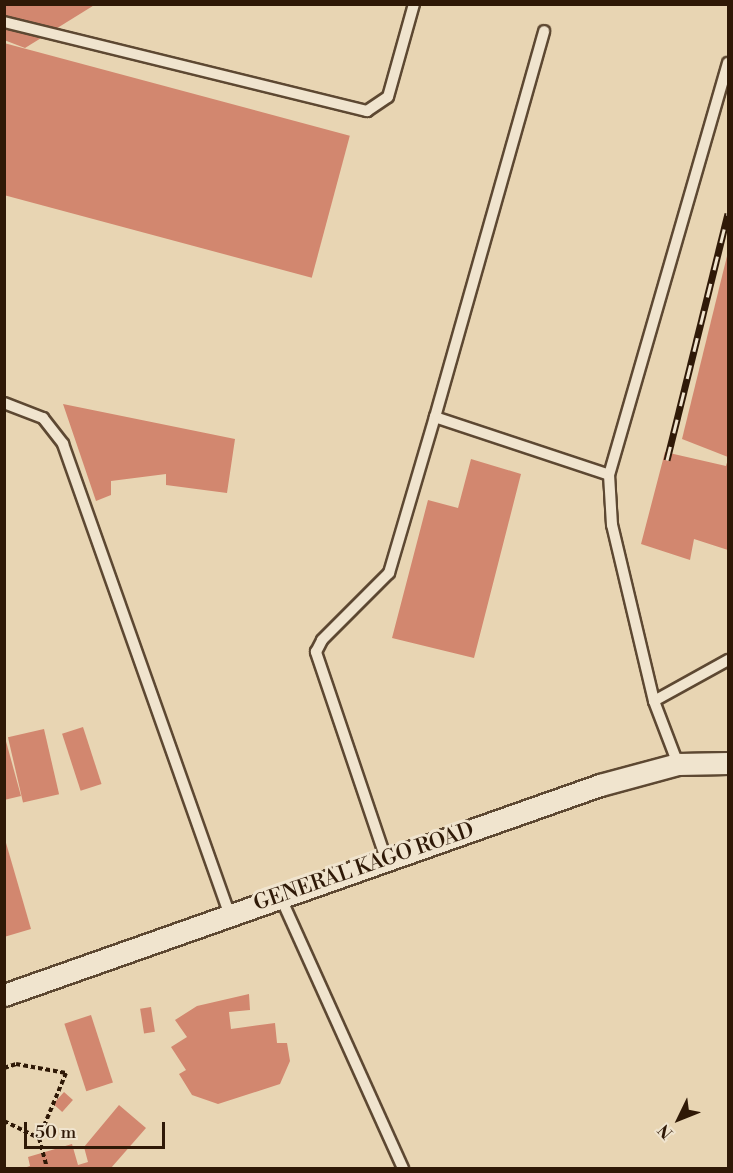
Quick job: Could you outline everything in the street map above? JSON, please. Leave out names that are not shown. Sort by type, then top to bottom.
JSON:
[{"type":"street","name":"GENERAL KAGO ROAD","points":[[4,995],[229,912],[678,764],[729,763]]},
{"type":"lane","points":[[4,22],[367,111],[388,97],[414,4]]},
{"type":"lane","points":[[386,859],[316,652],[321,640],[389,573],[544,31]]},
{"type":"lane","points":[[678,764],[654,701],[610,516],[609,475],[729,63]]},
{"type":"lane","points":[[4,403],[43,417],[63,444],[229,912]]},
{"type":"lane","points":[[435,417],[609,475]]},
{"type":"lane","points":[[654,701],[729,660]]},
{"type":"lane","points":[[280,895],[403,1168]]},
{"type":"path","points":[[4,1068],[16,1064],[66,1073],[39,1138],[47,1168]]},
{"type":"path","points":[[4,1121],[39,1138]]},
{"type":"building","points":[[4,4],[96,4],[25,48],[4,40]]},
{"type":"building","points":[[4,43],[350,136],[312,278],[4,195]]},
{"type":"building","points":[[728,252],[728,457],[682,439]]},
{"type":"building","points":[[63,404],[235,439],[227,493],[166,485],[166,474],[111,481],[111,495],[96,501]]},
{"type":"building","points":[[665,452],[726,466],[728,459],[728,550],[694,539],[690,560],[641,544]]},
{"type":"building","points":[[471,459],[521,474],[474,658],[392,638],[428,500],[458,508]]},
{"type":"building","points":[[83,727],[102,784],[81,791],[62,734]]},
{"type":"building","points":[[44,729],[59,794],[23,803],[8,737]]},
{"type":"building","points":[[4,734],[21,796],[4,800]]},
{"type":"building","points":[[4,836],[31,929],[4,937]]},
{"type":"building","points":[[249,994],[250,1010],[229,1012],[231,1029],[275,1023],[277,1043],[287,1043],[290,1061],[280,1084],[218,1104],[192,1095],[179,1074],[186,1070],[171,1047],[187,1037],[175,1020],[197,1006]]},
{"type":"building","points":[[151,1007],[155,1032],[144,1033],[140,1009]]},
{"type":"building","points":[[91,1015],[113,1083],[86,1091],[64,1024]]},
{"type":"building","points":[[64,1092],[73,1100],[62,1112],[53,1104]]},
{"type":"building","points":[[119,1105],[146,1128],[111,1168],[24,1168],[30,1166],[28,1157],[72,1144],[78,1165],[88,1162],[84,1147]]},
{"type":"railway","points":[[667,460],[728,213]]}]
